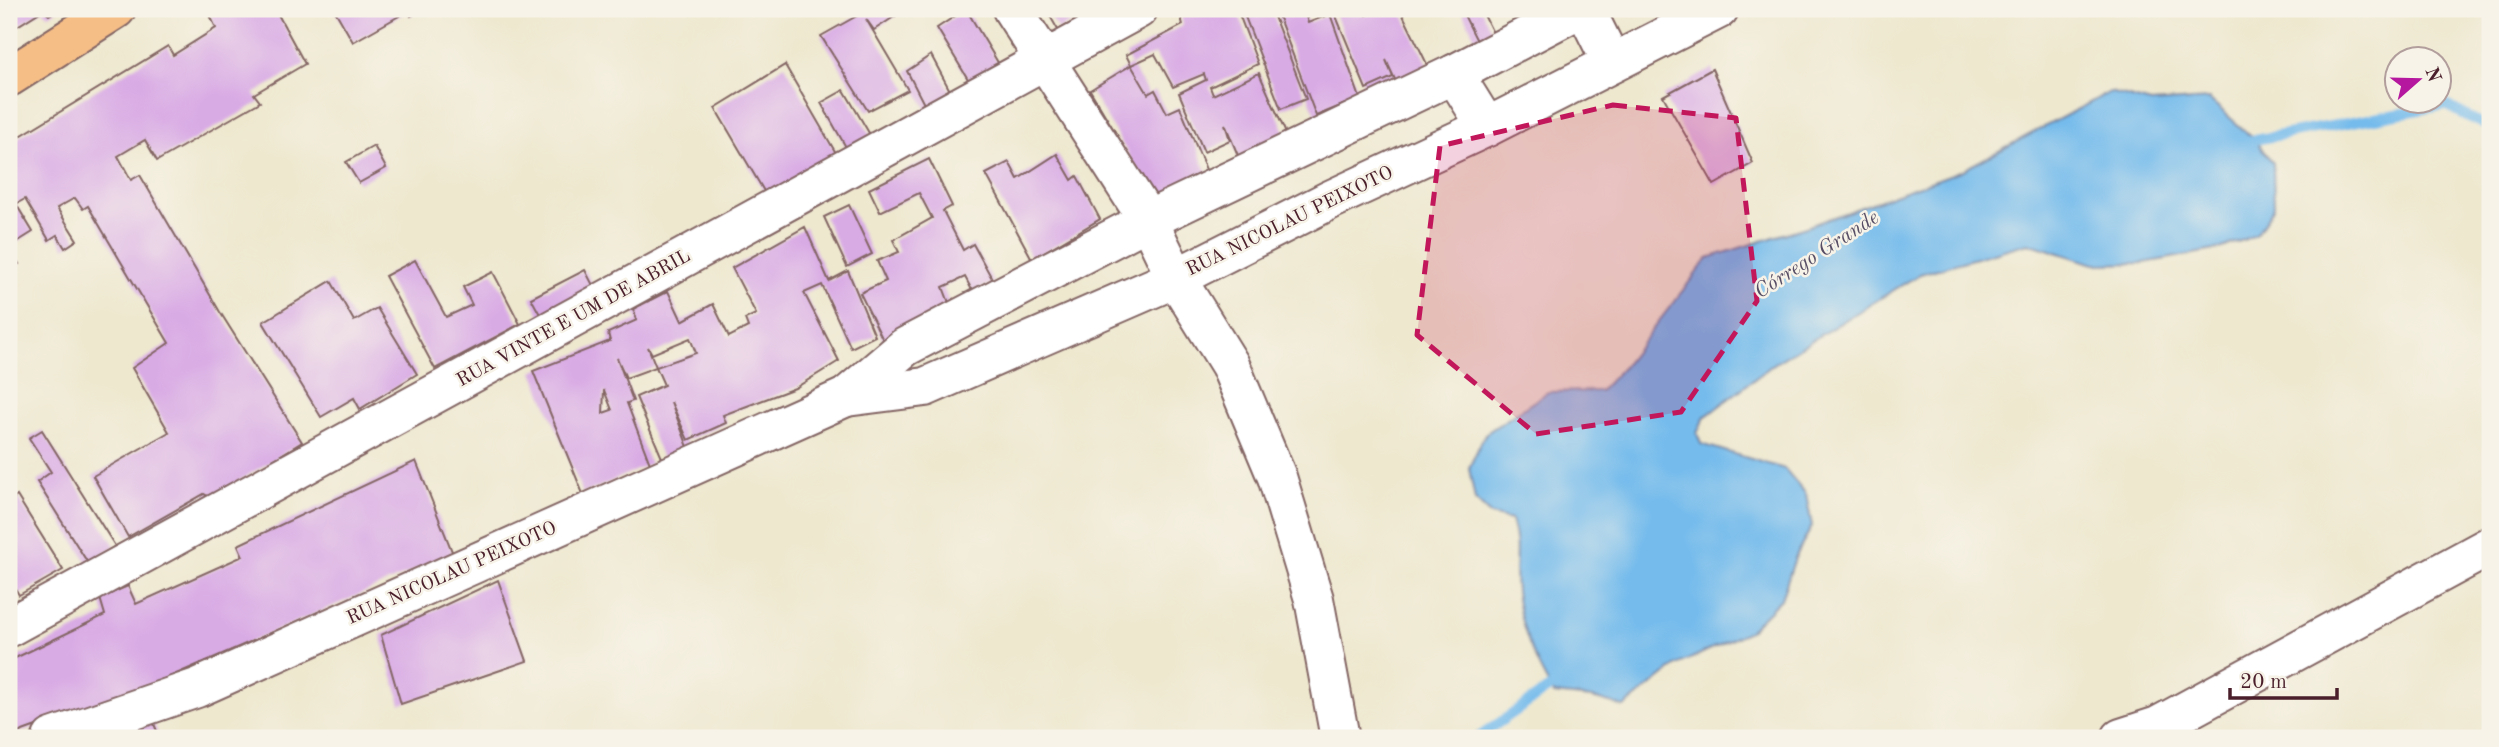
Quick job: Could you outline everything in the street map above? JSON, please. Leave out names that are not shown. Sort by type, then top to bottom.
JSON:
[{"type":"main road","points":[[9,77],[116,9]]},
{"type":"street","points":[[1012,9],[1148,220],[1176,278],[1230,365],[1277,477],[1314,599],[1340,738]]},
{"type":"street","name":"RUA VINTE E UM DE ABRIL","points":[[9,627],[1138,9]]},
{"type":"street","name":"RUA NICOLAU PEIXOTO","points":[[52,738],[197,688],[846,397],[905,347],[1148,220],[1300,150],[1579,9]]},
{"type":"street","points":[[1586,9],[1612,63]]},
{"type":"street","name":"RUA NICOLAU PEIXOTO","points":[[846,397],[925,387],[1176,278],[1330,200],[1487,127],[1719,9]]},
{"type":"street","points":[[1454,74],[1487,127]]},
{"type":"street","points":[[1300,150],[1330,200]]},
{"type":"street","points":[[2121,738],[2158,726],[2490,547]]},
{"type":"highlighted area","points":[[1613,105],[1736,118],[1757,301],[1681,412],[1536,434],[1417,335],[1440,146]]},
{"type":"water","points":[[2110,92],[2151,103],[2209,99],[2255,140],[2273,163],[2274,207],[2256,235],[2220,249],[2144,263],[2094,264],[2028,243],[1920,274],[1775,363],[1705,417],[1697,433],[1701,444],[1785,469],[1806,494],[1812,526],[1795,558],[1781,599],[1749,631],[1677,665],[1624,707],[1592,698],[1554,694],[1535,658],[1521,618],[1515,581],[1516,547],[1511,520],[1491,515],[1475,500],[1469,468],[1485,434],[1548,392],[1600,391],[1624,366],[1708,258],[1809,226],[1963,170]]},
{"type":"building","points":[[9,9],[59,9],[49,15],[43,10],[11,30]]},
{"type":"building","points":[[216,9],[275,9],[305,64],[254,94],[260,102],[157,161],[145,140],[118,156],[131,180],[140,175],[220,312],[302,442],[211,498],[204,494],[128,537],[93,476],[169,432],[132,368],[169,343],[88,206],[83,209],[75,198],[57,208],[77,240],[65,248],[57,235],[49,240],[25,199],[16,204],[33,232],[9,247],[9,143],[168,46],[173,55],[216,28],[209,13]]},
{"type":"building","points":[[334,9],[423,9],[411,16],[408,11],[353,42]]},
{"type":"building","points":[[859,9],[906,9],[874,30],[866,19],[908,90],[868,111],[821,36],[862,13]]},
{"type":"building","points":[[966,9],[1003,71],[974,89],[937,28]]},
{"type":"building","points":[[1046,9],[1095,9],[1058,30]]},
{"type":"building","points":[[1198,9],[1237,9],[1258,64],[1210,87],[1213,95],[1259,73],[1288,138],[1239,158],[1225,124],[1230,140],[1204,152],[1179,93],[1206,80],[1204,74],[1173,87],[1155,54],[1131,65],[1126,55],[1183,25],[1181,17]]},
{"type":"building","points":[[1242,9],[1271,9],[1306,99],[1281,109]]},
{"type":"building","points":[[1285,9],[1288,16],[1304,10],[1308,23],[1330,14],[1360,98],[1316,116],[1276,10]]},
{"type":"building","points":[[1333,9],[1364,9],[1366,15],[1380,9],[1400,9],[1429,68],[1397,84],[1386,60],[1393,77],[1366,89]]},
{"type":"building","points":[[1461,9],[1481,9],[1494,35],[1478,43]]},
{"type":"building","points":[[1513,9],[1535,9],[1518,18]]},
{"type":"building","points":[[931,55],[955,100],[929,114],[907,71]]},
{"type":"building","points":[[785,65],[840,160],[768,198],[715,108]]},
{"type":"building","points":[[1131,65],[1148,94],[1155,90],[1167,113],[1180,107],[1207,172],[1155,199],[1090,90]]},
{"type":"building","points":[[1712,69],[1753,163],[1714,185],[1663,96]]},
{"type":"building","points":[[844,90],[876,145],[851,156],[821,103]]},
{"type":"building","points":[[374,146],[386,168],[359,183],[346,162]]},
{"type":"building","points":[[1057,154],[1072,180],[1077,176],[1100,219],[1032,259],[986,174],[1009,162],[1018,179]]},
{"type":"building","points":[[929,159],[952,206],[943,211],[963,250],[973,244],[994,282],[973,292],[965,277],[943,287],[951,308],[883,340],[860,293],[886,281],[877,261],[899,252],[893,240],[932,218],[919,193],[880,212],[869,189]]},
{"type":"building","points":[[849,205],[872,254],[847,267],[824,217]]},
{"type":"building","points":[[805,227],[829,281],[848,271],[875,336],[851,348],[822,285],[804,293],[839,361],[795,388],[723,415],[726,423],[688,440],[671,402],[688,447],[662,458],[636,397],[664,385],[656,367],[626,378],[617,358],[633,401],[627,403],[650,464],[583,494],[533,371],[610,341],[608,333],[637,320],[633,309],[668,291],[682,321],[713,304],[729,337],[748,327],[745,319],[756,314],[732,268]],"holes":[[[690,338],[696,353],[656,367],[648,347],[652,354]],[[604,390],[612,410],[603,413]]]},
{"type":"building","points":[[9,247],[19,264],[9,270]]},
{"type":"building","points":[[415,260],[446,317],[472,305],[463,287],[493,272],[520,324],[435,369],[385,276]]},
{"type":"building","points":[[585,270],[596,291],[543,320],[531,298]]},
{"type":"building","points":[[331,281],[354,321],[377,308],[417,374],[360,409],[354,398],[321,417],[263,322]]},
{"type":"building","points":[[42,430],[115,546],[88,563],[37,482],[51,472],[29,438]]},
{"type":"building","points":[[416,461],[453,554],[167,678],[9,736],[9,661],[105,615],[100,598],[128,586],[136,604],[243,556],[238,545]]},
{"type":"building","points":[[17,496],[63,570],[19,595],[9,578],[9,501]]},
{"type":"building","points":[[498,580],[527,661],[401,704],[381,635]]},
{"type":"building","points":[[151,717],[160,738],[102,738]]},
{"type":"waterway","name":"Córrego Grande","points":[[2243,142],[2446,105],[2490,128]]},
{"type":"waterway","name":"Córrego Grande","points":[[1477,738],[1561,680]]}]
